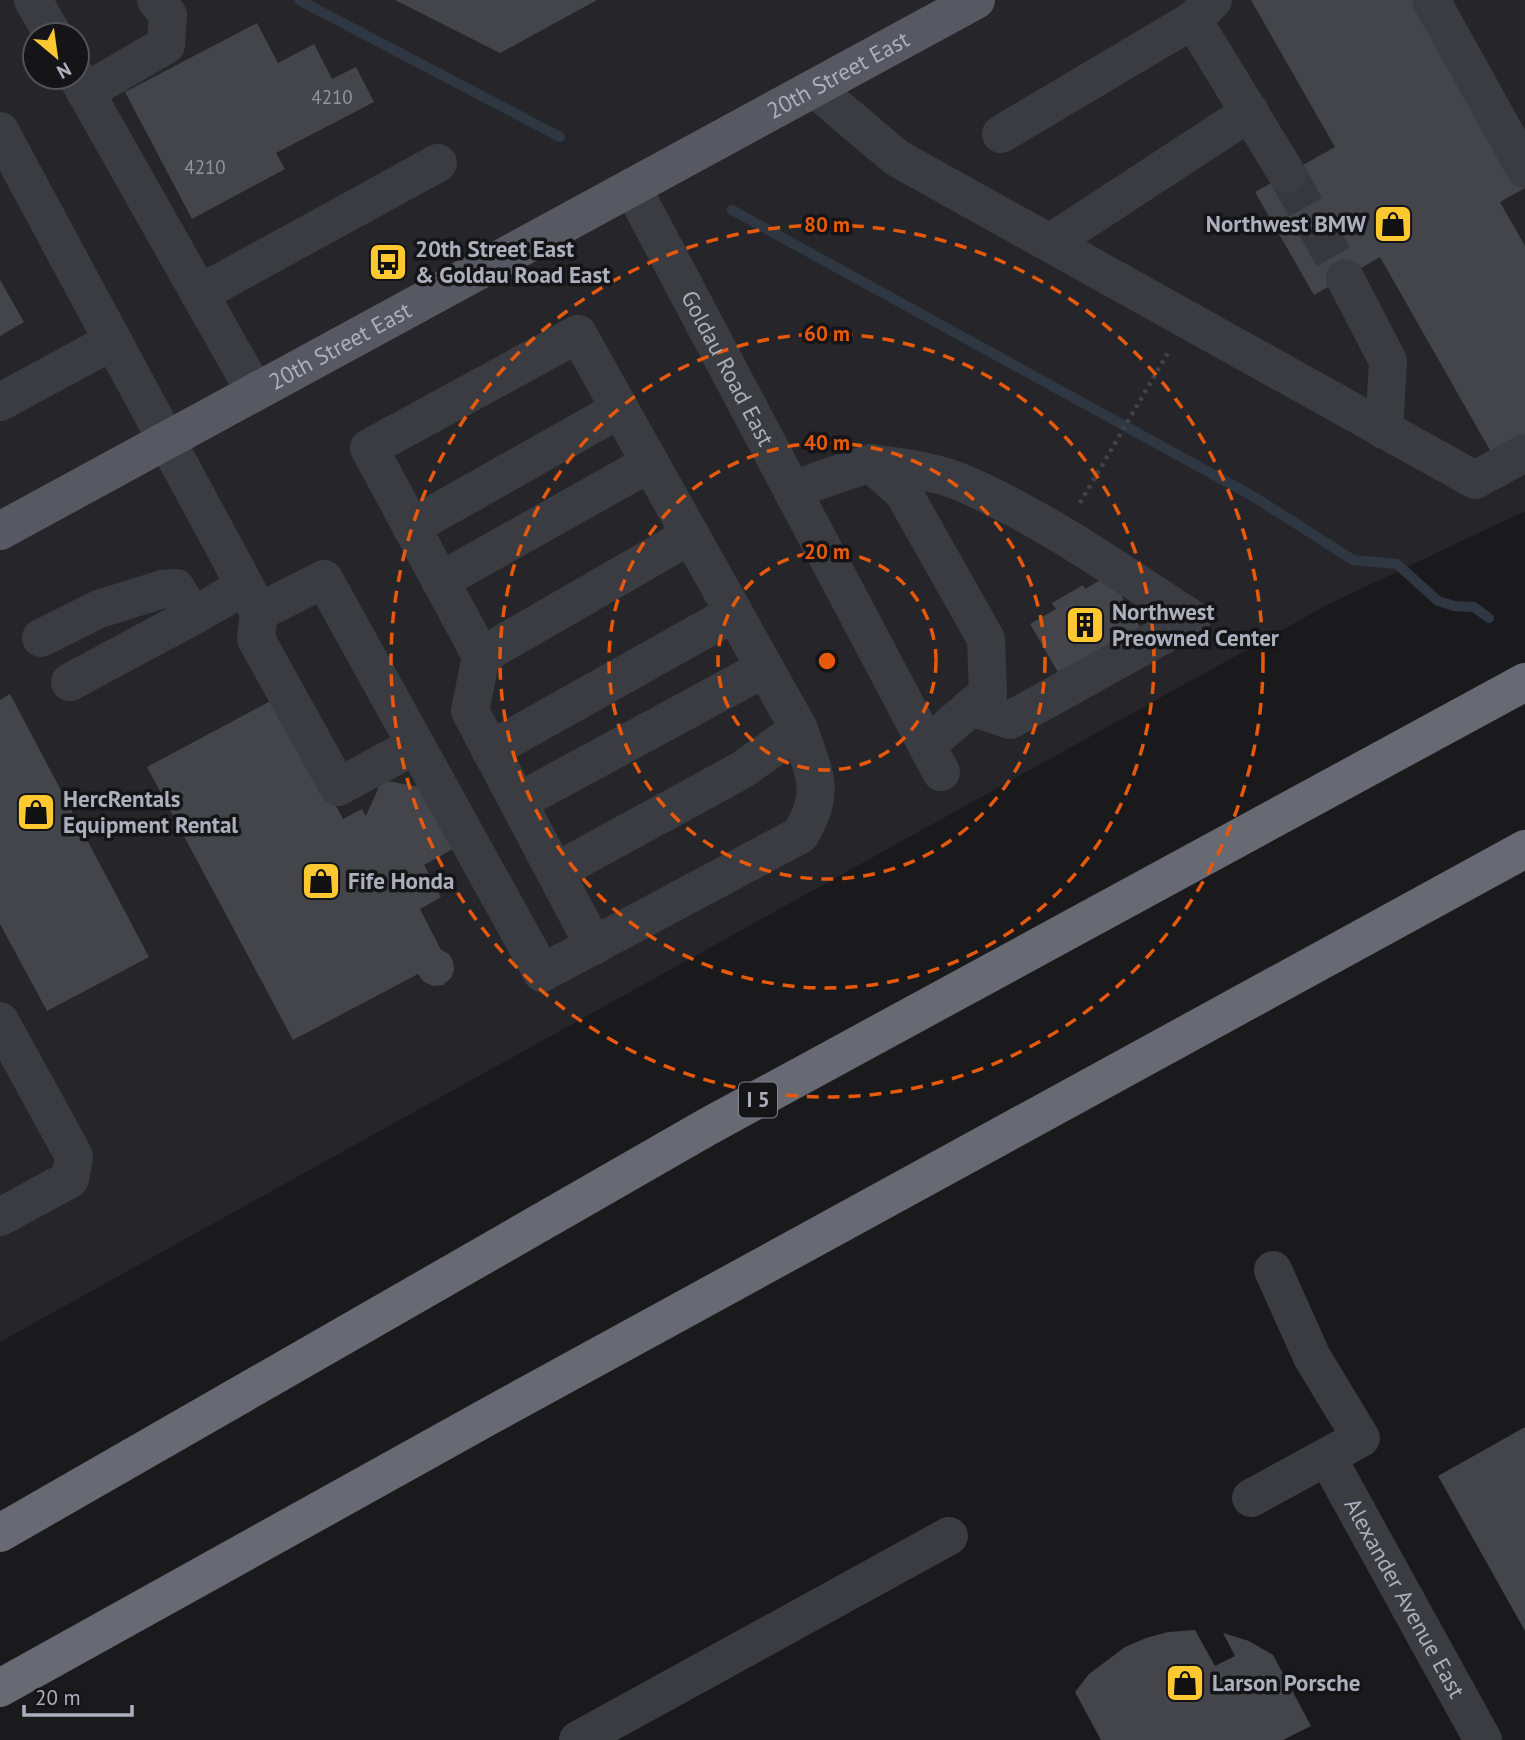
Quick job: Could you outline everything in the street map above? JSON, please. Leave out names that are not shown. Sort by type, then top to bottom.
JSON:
[{"type":"highway","name":"I 5","points":[[0,1533],[708,1127],[1525,682]]},
{"type":"highway","points":[[0,1688],[491,1415],[1525,849]]},
{"type":"main road","name":"20th Street East","points":[[0,531],[976,0]]},
{"type":"street","points":[[33,0],[45,21]]},
{"type":"street","points":[[91,79],[166,45],[168,15],[156,0]]},
{"type":"street","points":[[1431,0],[1525,169]]},
{"type":"street","points":[[1000,134],[1203,10],[1250,113],[1287,174]]},
{"type":"street","points":[[814,88],[897,158],[1475,480],[1525,453]]},
{"type":"street","points":[[85,91],[254,392]]},
{"type":"street","points":[[1050,243],[1250,113]]},
{"type":"street","points":[[0,131],[252,599],[257,639],[338,787],[416,745]]},
{"type":"street","points":[[199,294],[438,163]]},
{"type":"street","name":"Goldau Road East","points":[[632,187],[934,758],[971,708]]},
{"type":"street","points":[[1345,278],[1388,362],[1384,430]]},
{"type":"street","points":[[70,682],[193,616],[324,579],[542,974],[594,946],[800,835],[814,813],[817,781],[799,729],[578,334],[369,448],[481,656],[470,711],[594,946]]},
{"type":"street","points":[[0,402],[113,341]]},
{"type":"street","points":[[411,527],[620,409]]},
{"type":"street","points":[[440,581],[650,463]]},
{"type":"street","points":[[792,490],[870,463],[963,483],[1062,535],[1192,619],[1010,720],[971,708]]},
{"type":"street","points":[[870,463],[903,492],[986,639],[988,693],[971,708]]},
{"type":"street","points":[[481,656],[691,535]]},
{"type":"street","points":[[41,638],[99,608],[163,589],[176,588],[193,616]]},
{"type":"street","points":[[490,750],[734,613]]},
{"type":"street","points":[[518,802],[765,668]]},
{"type":"street","points":[[555,872],[742,770],[799,729]]},
{"type":"street","points":[[0,1021],[74,1156],[71,1179],[0,1217]]},
{"type":"street","points":[[1251,1498],[1361,1438],[1312,1357],[1273,1270]]},
{"type":"street","name":"Alexander Avenue East","points":[[1327,1457],[1483,1740]]},
{"type":"street","points":[[578,1740],[949,1536]]},
{"type":"path","points":[[1062,535],[1187,320]]},
{"type":"shaded area","points":[[0,0],[1525,0],[1525,511],[1329,604],[0,1342]]},
{"type":"building","points":[[395,0],[597,0],[500,53]]},
{"type":"building","name":"Northwest BMW","points":[[1251,0],[1421,0],[1525,188],[1500,202],[1525,246],[1525,442],[1495,459],[1380,257],[1314,295],[1255,192],[1335,147]]},
{"type":"building","points":[[257,23],[278,63],[314,44],[332,79],[356,67],[374,102],[276,153],[285,169],[192,219],[125,92]]},
{"type":"building","points":[[0,280],[24,322],[0,336]]},
{"type":"building","name":"Northwest Preowned Center","points":[[1109,575],[1140,627],[1059,674],[1030,624],[1056,609],[1052,603],[1083,585],[1085,589]]},
{"type":"building","name":"HercRentals Equipment Rental","points":[[10,694],[149,957],[47,1011],[0,924],[0,700]]},
{"type":"building","name":"Fife Honda","points":[[278,697],[343,819],[362,809],[366,816],[382,780],[420,787],[453,849],[424,865],[441,897],[420,909],[441,950],[449,954],[453,961],[451,978],[443,985],[433,986],[424,982],[418,974],[293,1040],[147,767]]},
{"type":"building","points":[[1525,1427],[1525,1631],[1438,1476]]},
{"type":"building","name":"Larson Porsche","points":[[1195,1630],[1215,1666],[1235,1656],[1223,1633],[1249,1641],[1273,1655],[1311,1726],[1283,1740],[1101,1740],[1075,1692],[1089,1674],[1125,1647],[1146,1638],[1168,1632]]},
{"type":"waterway","points":[[299,0],[560,137]]},
{"type":"waterway","points":[[732,210],[1256,498],[1353,560],[1397,564],[1438,601],[1454,606],[1474,607],[1489,618]]},
{"type":"tunnel","points":[[1287,174],[1345,278]]},
{"type":"place","name":"Northwest BMW","points":[[1393,224]]},
{"type":"place","name":"20th Street East & Goldau Road East","points":[[388,262]]},
{"type":"place","name":"Northwest Preowned Center","points":[[1085,625]]},
{"type":"place","name":"HercRentals Equipment Rental","points":[[36,812]]},
{"type":"place","name":"Fife Honda","points":[[321,881]]},
{"type":"place","name":"Larson Porsche","points":[[1185,1683]]}]
